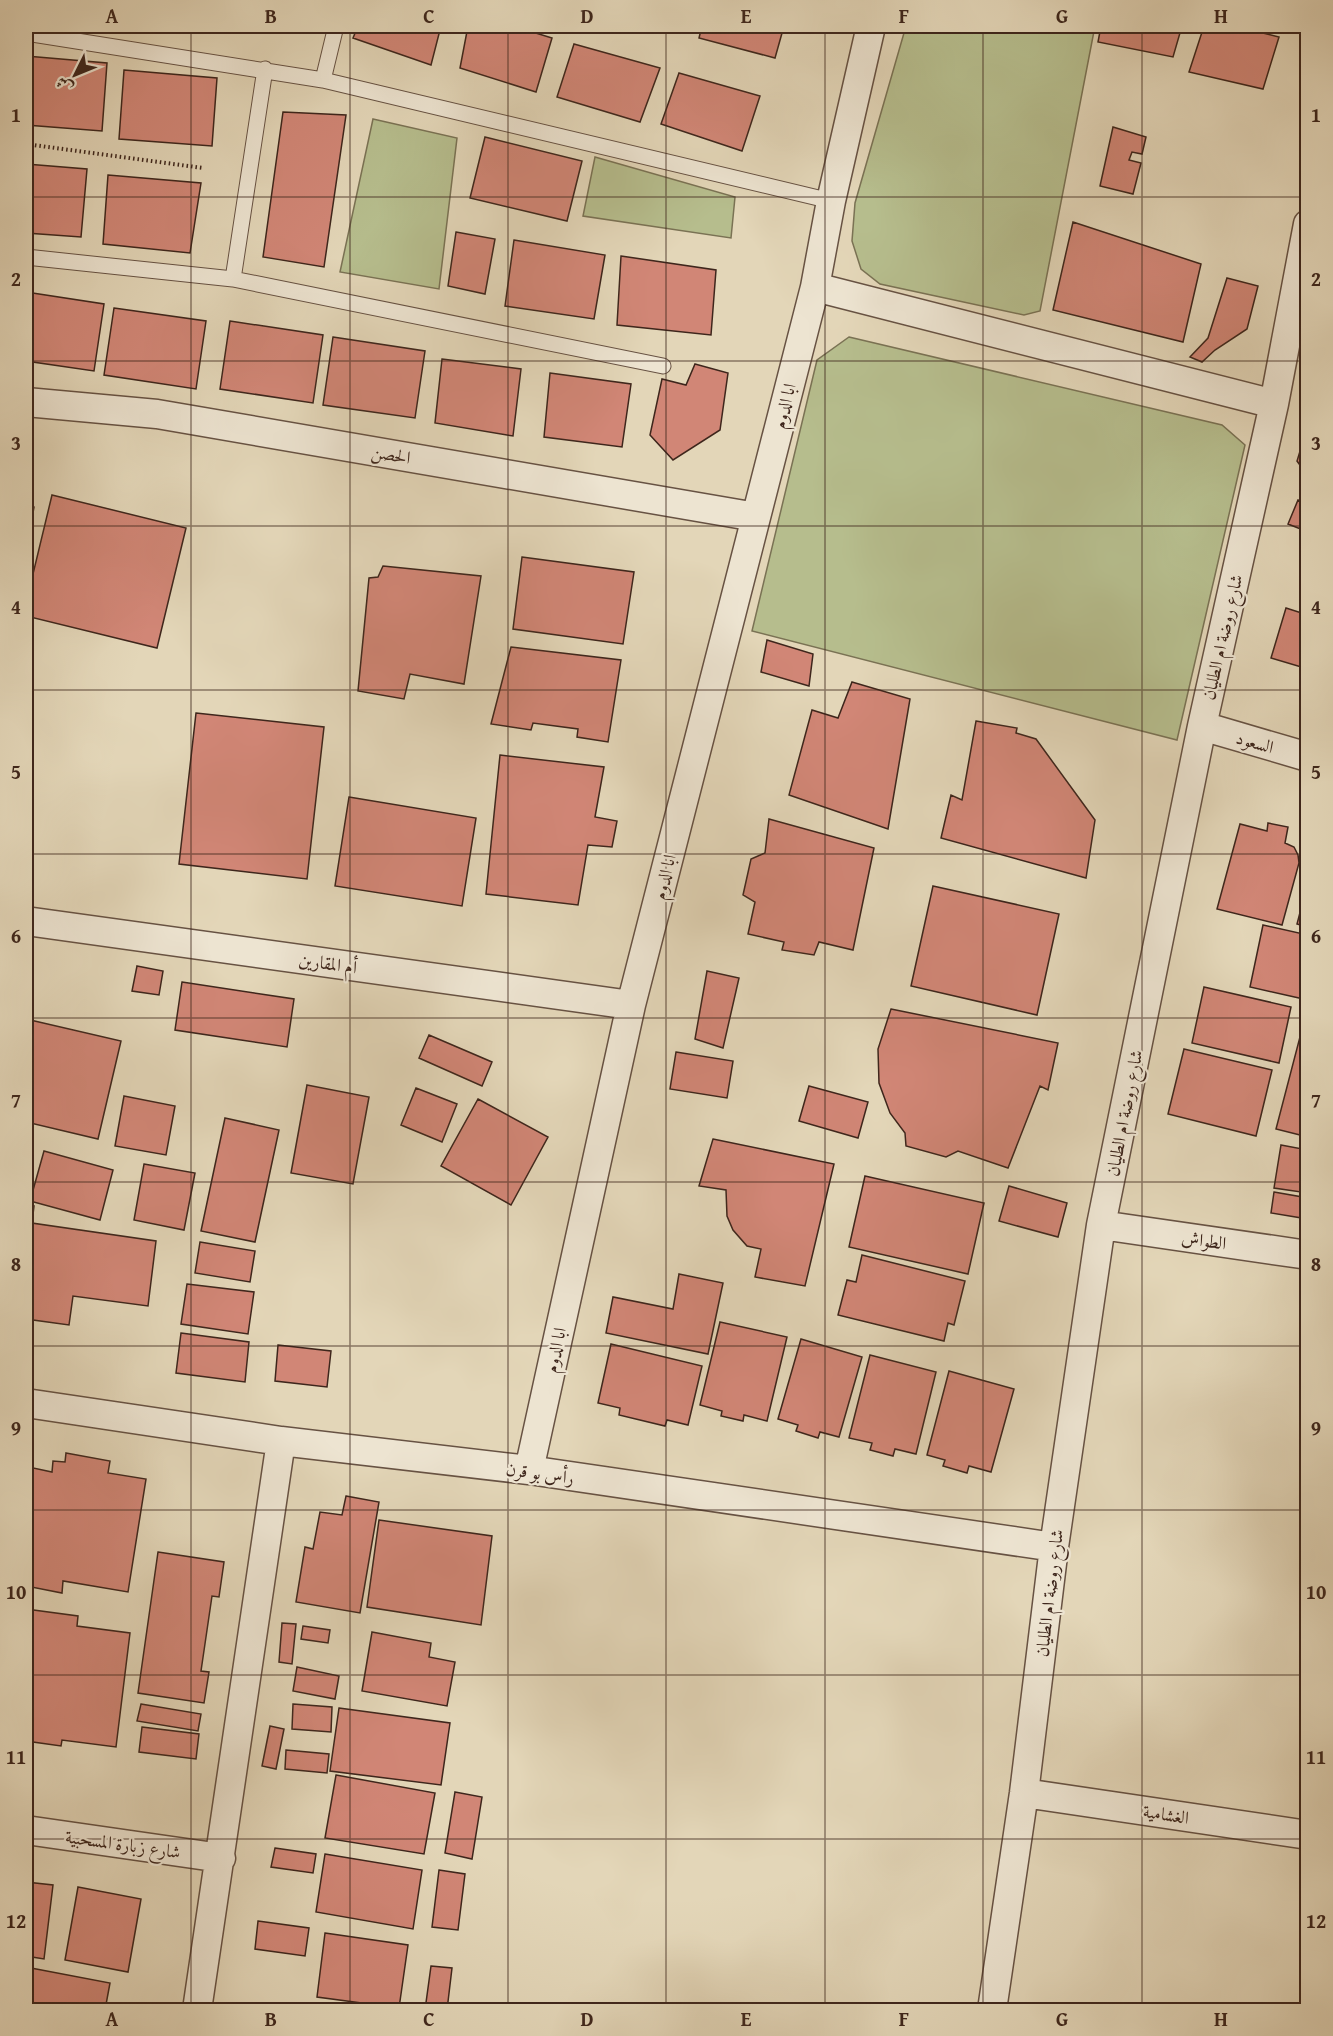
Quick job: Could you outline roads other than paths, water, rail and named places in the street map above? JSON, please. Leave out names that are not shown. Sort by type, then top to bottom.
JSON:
[{"type":"street","name":"ابا الدوم","points":[[528,1470],[632,1005],[815,287],[831,201],[871,26]]},
{"type":"street","name":"شارع روضة ام الطليان","points":[[992,2010],[1024,1793],[1054,1547],[1101,1225],[1202,726],[1274,404],[1304,258],[1308,224]]},
{"type":"street","points":[[815,287],[1274,404]]},
{"type":"street","name":"الحصن","points":[[26,402],[157,414],[756,517]]},
{"type":"street","name":"السعود","points":[[1202,726],[1308,757]]},
{"type":"street","name":"أم المقارين","points":[[26,921],[632,1005]]},
{"type":"street","name":"الطواش","points":[[1101,1225],[1308,1256]]},
{"type":"street","name":"رأس بو قرن","points":[[26,1402],[281,1441],[528,1470],[1054,1547]]},
{"type":"street","points":[[197,2010],[281,1441]]},
{"type":"street","name":"الغشامية","points":[[1024,1793],[1308,1835]]},
{"type":"street","name":"شارع زبارة المسحبية","points":[[26,1830],[221,1858]]},
{"type":"lane","points":[[322,80],[336,26]]},
{"type":"lane","points":[[26,33],[265,69],[322,80],[831,201]]},
{"type":"lane","points":[[233,279],[265,69]]},
{"type":"lane","points":[[26,257],[233,279],[663,366]]}]
